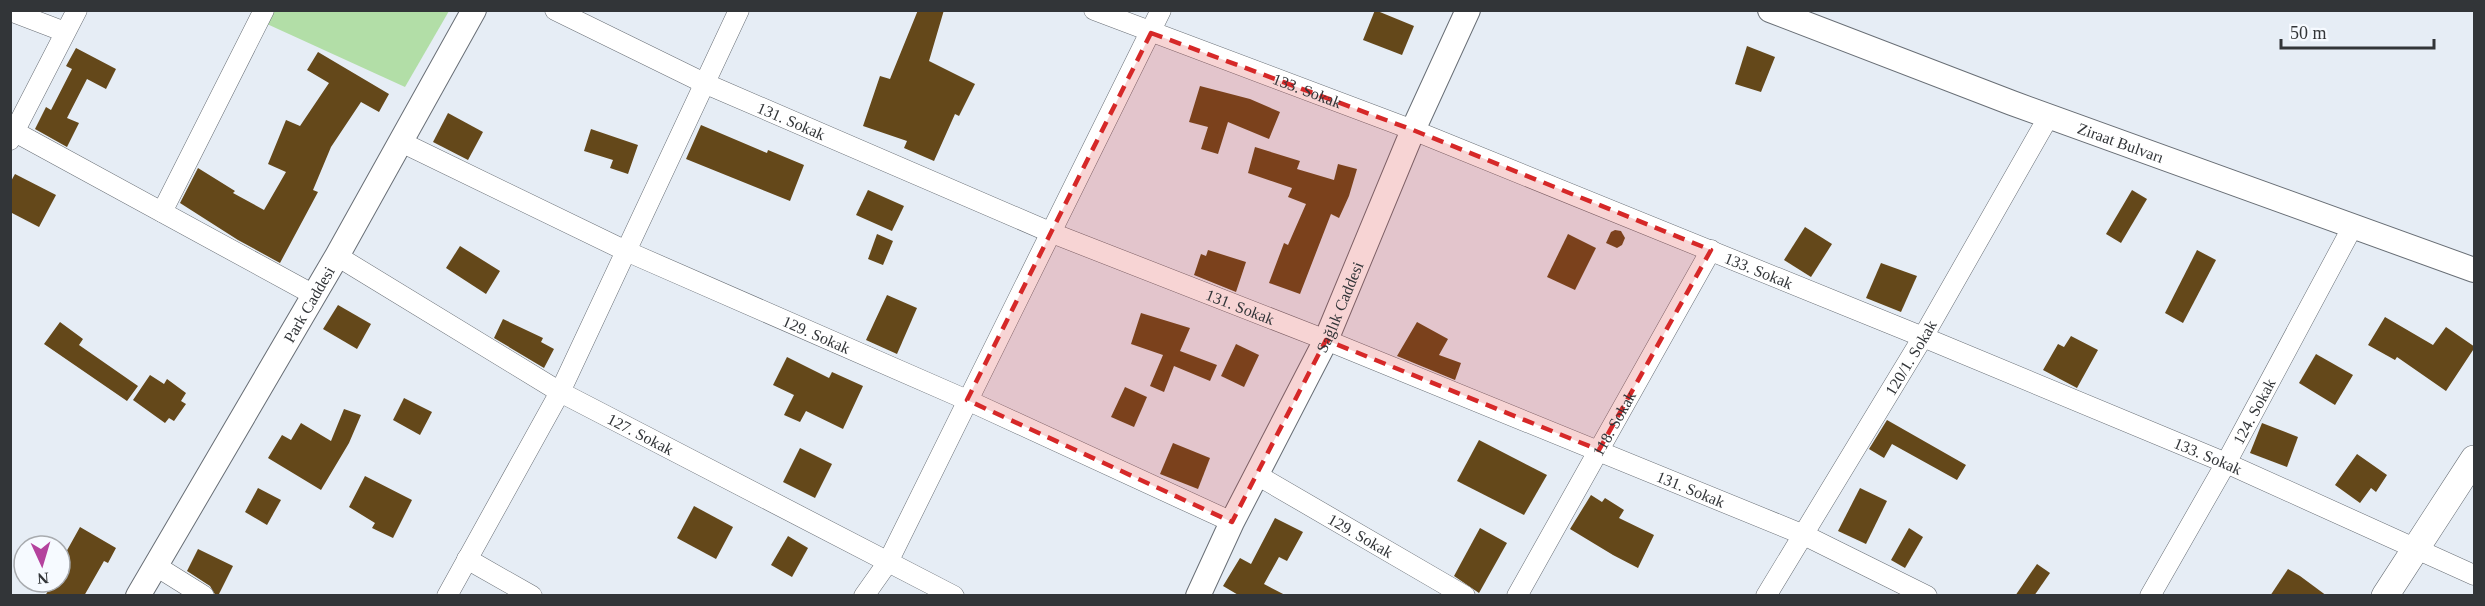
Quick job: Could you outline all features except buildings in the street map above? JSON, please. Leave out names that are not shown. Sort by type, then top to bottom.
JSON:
[{"type":"main road","points":[[2385,596],[2475,459]]},
{"type":"street","points":[[77,10],[13,136],[162,212],[314,295]]},
{"type":"street","points":[[162,212],[264,10]]},
{"type":"street","name":"Park Caddesi","points":[[138,596],[337,256],[474,10]]},
{"type":"street","name":"131. Sokak","points":[[555,10],[705,83],[1052,234],[1326,340],[1599,450],[1804,535],[1927,596]]},
{"type":"street","points":[[447,596],[560,392],[738,10]]},
{"type":"street","name":"133. Sokak","points":[[1094,10],[1413,130],[1711,250],[2226,463],[2475,575]]},
{"type":"street","points":[[864,596],[888,562],[1161,10]]},
{"type":"street","name":"Sağlık Caddesi","points":[[1198,596],[1232,522],[1326,340],[1413,130],[1468,10]]},
{"type":"street","name":"Ziraat Bulvarı","points":[[1770,10],[2049,116],[2475,270]]},
{"type":"street","points":[[10,11],[65,32]]},
{"type":"street","name":"120/1. Sokak","points":[[1766,596],[1923,337],[2049,116]]},
{"type":"street","name":"129. Sokak","points":[[401,142],[626,251],[967,400],[1232,522]]},
{"type":"street","name":"124. Sokak","points":[[2150,596],[2226,463],[2353,226]]},
{"type":"street","name":"118. Sokak","points":[[1517,596],[1711,250]]},
{"type":"street","name":"127. Sokak","points":[[337,256],[560,392],[954,596]]},
{"type":"street","name":"129. Sokak","points":[[1257,476],[1465,596]]},
{"type":"street","points":[[467,559],[532,596]]},
{"type":"street","points":[[156,566],[204,596]]},
{"type":"highlighted area","points":[[1151,33],[1413,130],[1711,250],[1599,450],[1326,340],[1232,522],[967,400]]},
{"type":"green space","points":[[273,11],[449,11],[405,87],[267,24]]}]
